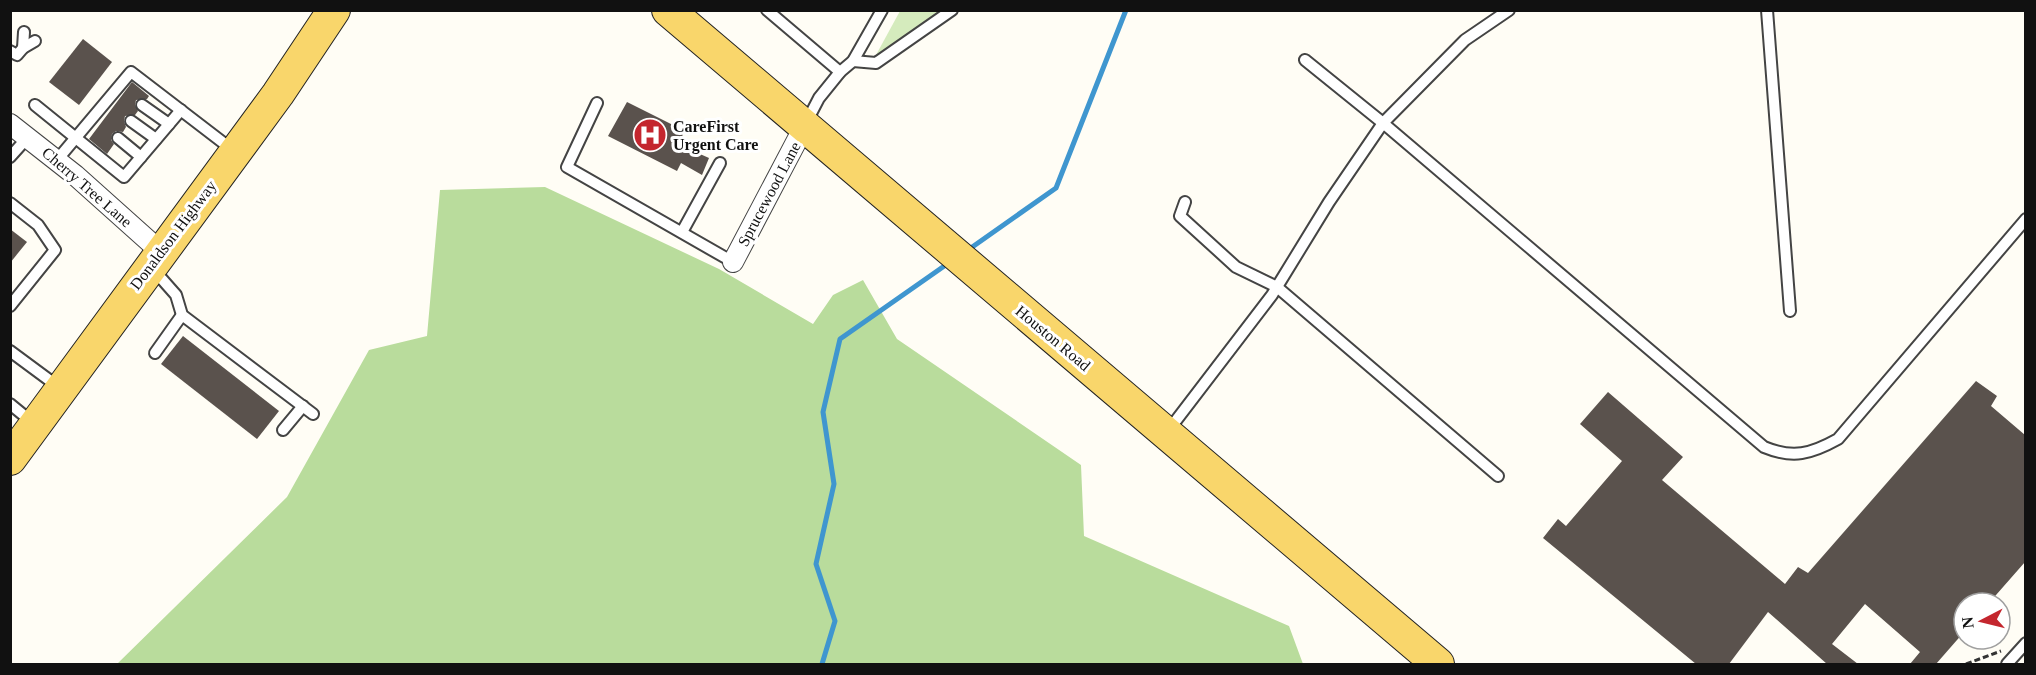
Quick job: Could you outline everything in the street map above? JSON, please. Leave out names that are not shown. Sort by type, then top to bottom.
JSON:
[{"type":"main road","name":"Donaldson Highway","points":[[10,459],[235,152],[334,10]]},
{"type":"main road","name":"Houston Road","points":[[668,10],[1438,664]]},
{"type":"street","name":"Cherry Tree Lane","points":[[10,124],[57,160],[156,259]]},
{"type":"street","name":"Sprucewood Lane","points":[[733,262],[804,127]]},
{"type":"lane","points":[[767,10],[840,72]]},
{"type":"lane","points":[[804,127],[819,98],[840,72],[854,61],[882,10]]},
{"type":"lane","points":[[854,61],[876,63],[952,10]]},
{"type":"lane","points":[[1166,433],[1277,286],[1329,202],[1383,123],[1466,40],[1509,10]]},
{"type":"lane","points":[[1767,10],[1790,311]]},
{"type":"lane","points":[[22,48],[24,32]]},
{"type":"lane","points":[[10,51],[17,55],[22,48],[36,41]]},
{"type":"lane","points":[[1305,60],[1383,123],[1764,447],[1789,455],[1815,452],[1838,439],[2025,219]]},
{"type":"lane","points":[[57,160],[75,139],[96,122],[120,91],[131,72],[235,152]]},
{"type":"lane","points":[[597,103],[567,167],[733,262]]},
{"type":"lane","points":[[35,105],[124,177],[181,110]]},
{"type":"lane","points":[[142,105],[169,124]]},
{"type":"lane","points":[[131,121],[156,139]]},
{"type":"lane","points":[[10,157],[28,137]]},
{"type":"lane","points":[[118,138],[141,157]]},
{"type":"lane","points":[[682,232],[720,163]]},
{"type":"lane","points":[[1185,202],[1180,216],[1236,267],[1277,286],[1498,476]]},
{"type":"lane","points":[[10,203],[38,225],[55,250],[10,306]]},
{"type":"lane","points":[[156,259],[165,280],[176,295],[182,315],[313,414]]},
{"type":"lane","points":[[155,353],[182,315]]},
{"type":"lane","points":[[10,351],[61,388]]},
{"type":"lane","points":[[10,404],[35,424]]},
{"type":"lane","points":[[283,430],[303,406]]},
{"type":"lane","points":[[2007,664],[2025,643]]},
{"type":"path","points":[[1966,664],[2007,649],[2016,653]]},
{"type":"green space","points":[[900,11],[942,11],[876,55]]},
{"type":"green space","points":[[545,187],[719,269],[813,324],[833,295],[863,280],[897,339],[1081,465],[1084,536],[1289,626],[1303,664],[117,664],[287,497],[369,350],[427,336],[440,190]]},
{"type":"building","points":[[83,39],[112,62],[79,105],[49,82]]},
{"type":"building","points":[[132,82],[149,96],[147,99],[136,100],[135,105],[138,111],[135,115],[125,116],[126,127],[123,132],[116,131],[112,134],[111,140],[114,144],[107,154],[89,139]]},
{"type":"building","points":[[627,102],[683,130],[682,140],[691,150],[709,158],[702,175],[681,163],[677,171],[608,136]]},
{"type":"building","points":[[10,229],[27,242],[10,263]]},
{"type":"building","points":[[183,336],[279,411],[257,439],[161,364]]},
{"type":"building","points":[[1976,381],[1997,396],[1991,406],[2025,435],[2025,562],[2000,591],[1952,591],[1952,646],[1936,664],[1910,664],[1920,652],[1865,604],[1832,644],[1858,664],[1827,664],[1768,612],[1729,664],[1696,664],[1543,538],[1558,519],[1566,526],[1622,461],[1580,424],[1608,392],[1683,457],[1662,480],[1785,584],[1798,567],[1808,573]]},
{"type":"waterway","points":[[968,250],[1056,188],[1126,10]]},
{"type":"waterway","points":[[822,664],[835,621],[816,564],[834,484],[823,412],[840,339],[950,262]]},
{"type":"place","name":"CareFirst Urgent Care","points":[[650,135]]}]
